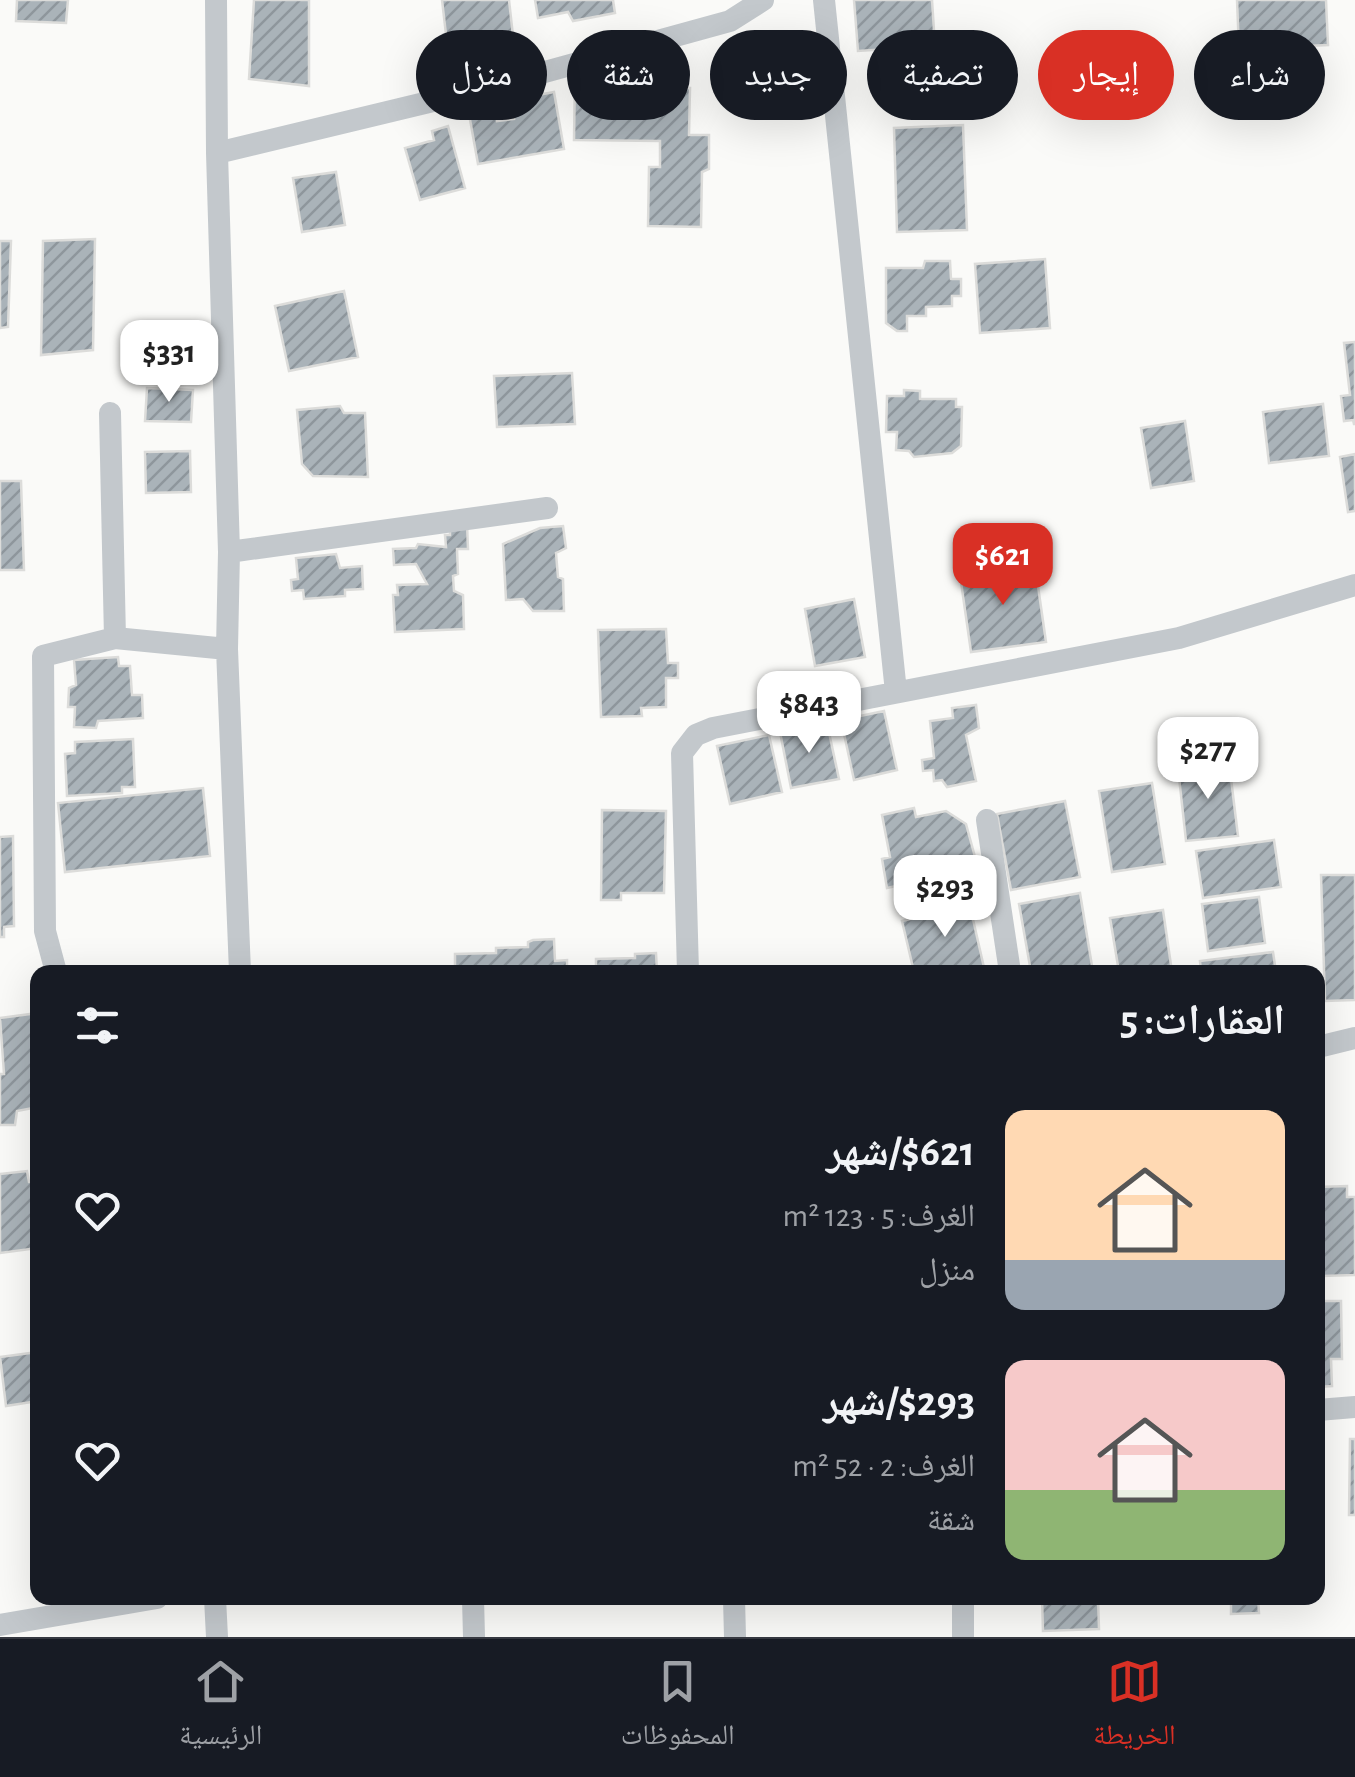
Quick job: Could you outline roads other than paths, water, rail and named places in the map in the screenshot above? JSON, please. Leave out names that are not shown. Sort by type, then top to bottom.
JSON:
[{"type":"street","points":[[216,0],[229,552],[227,650],[240,965]]},
{"type":"street","points":[[217,153],[487,88],[730,21],[763,0]]},
{"type":"street","points":[[824,0],[896,692]]},
{"type":"street","points":[[110,413],[115,638]]},
{"type":"street","points":[[229,552],[547,508]]},
{"type":"street","points":[[688,965],[682,753],[687,742],[713,728],[1179,638],[1355,586]]},
{"type":"street","points":[[54,965],[44,930],[42,656],[115,638],[227,650]]},
{"type":"street","points":[[987,820],[1009,965]]},
{"type":"street","points":[[1325,1044],[1355,1038]]},
{"type":"street","points":[[1325,1409],[1355,1407]]},
{"type":"street","points":[[0,1625],[116,1605]]},
{"type":"street","points":[[215,1605],[217,1637]]},
{"type":"street","points":[[473,1605],[474,1637]]},
{"type":"street","points":[[734,1605],[735,1637]]},
{"type":"street","points":[[963,1605],[963,1637]]}]
